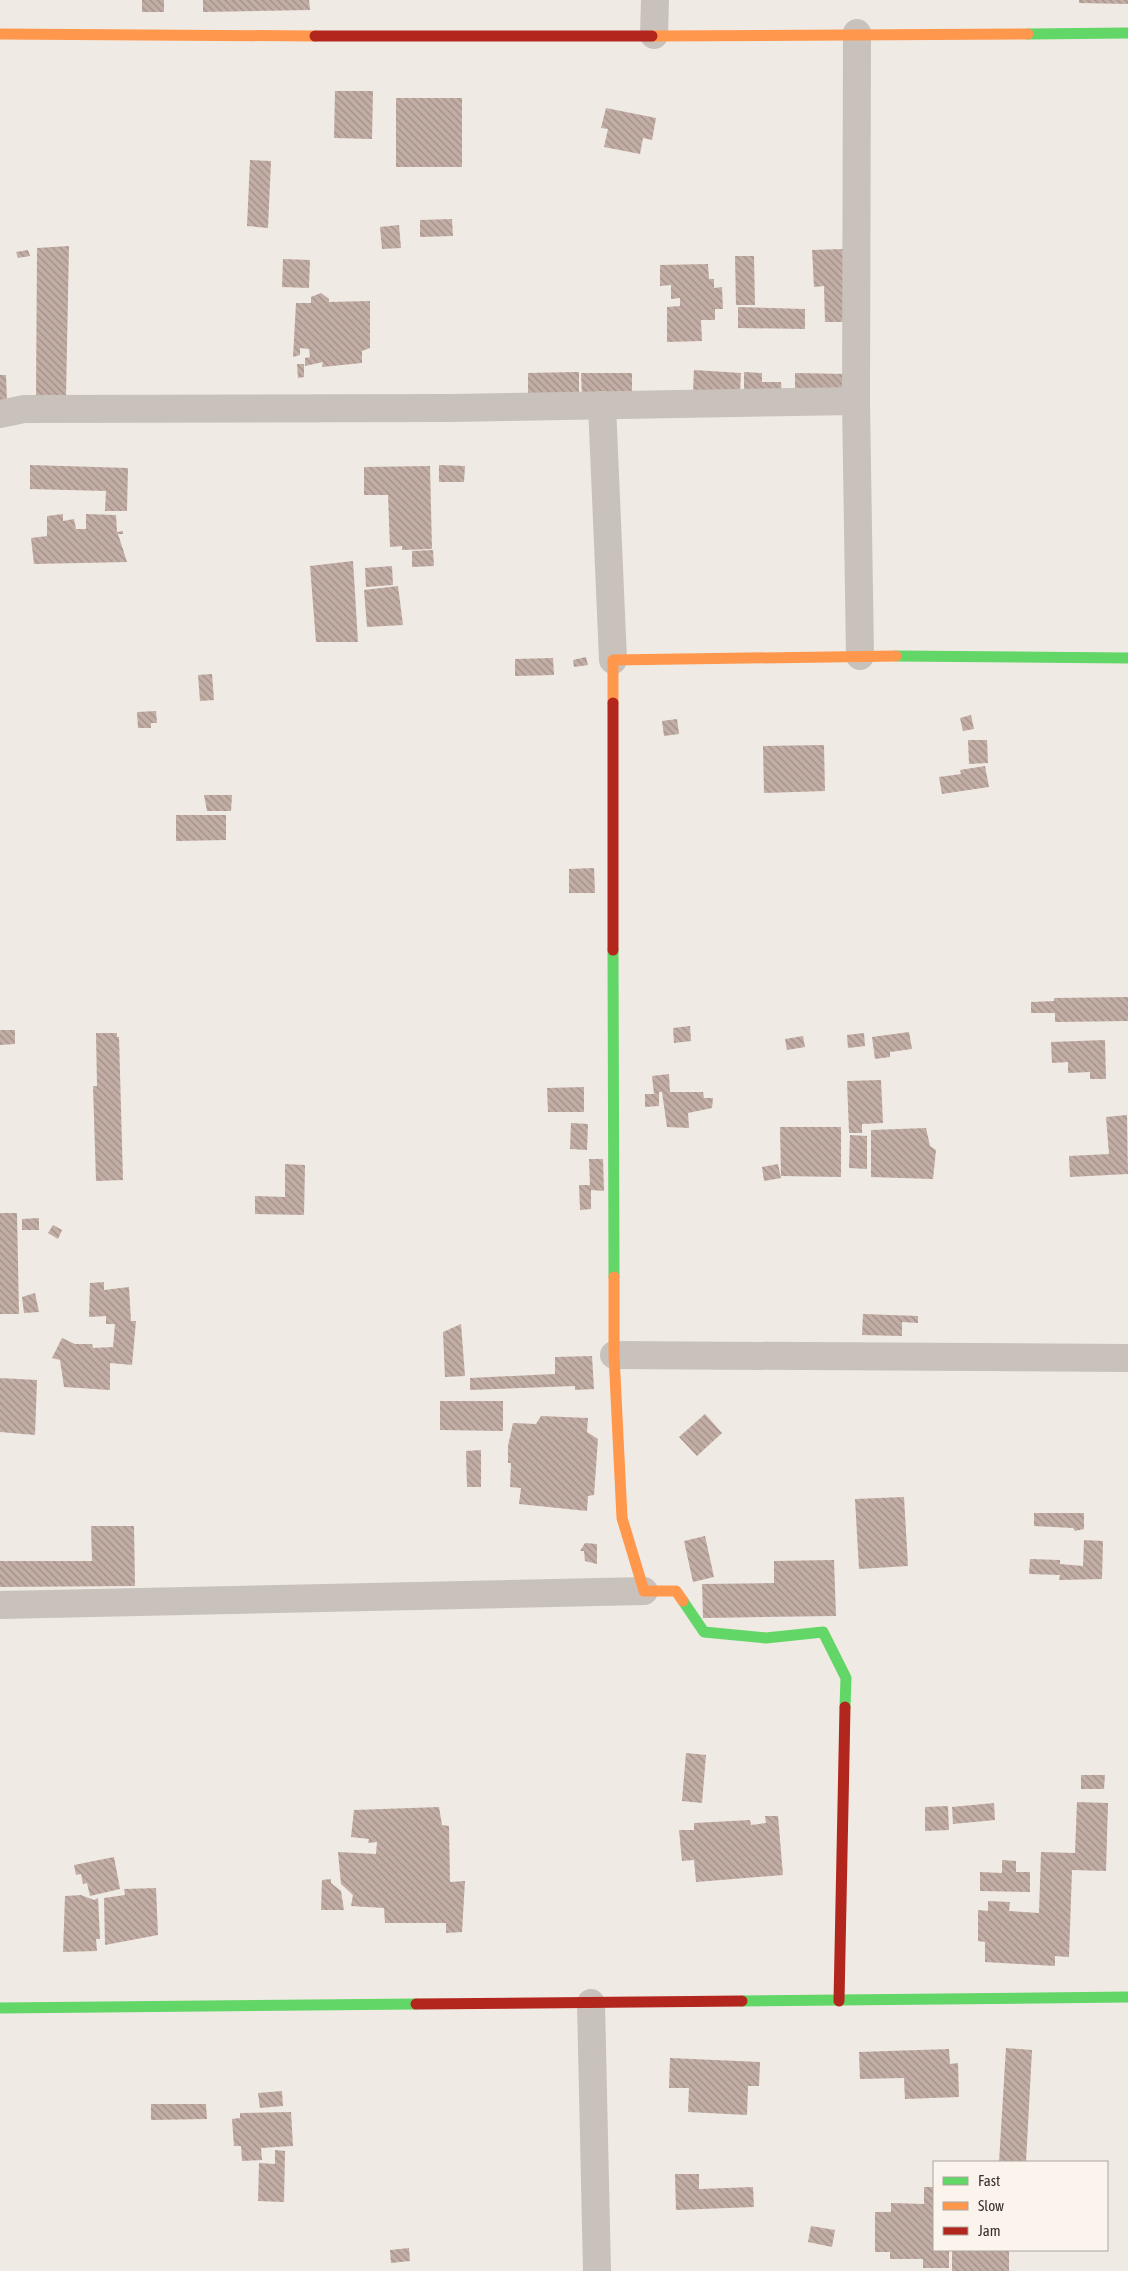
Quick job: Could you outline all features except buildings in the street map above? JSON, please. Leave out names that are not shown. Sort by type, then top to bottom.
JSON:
[{"type":"street","points":[[654,35],[655,0]]},
{"type":"street","points":[[857,33],[856,401],[860,656]]},
{"type":"street","points":[[0,34],[481,37],[857,33],[1128,33]]},
{"type":"street","points":[[0,414],[24,409],[448,408],[856,401]]},
{"type":"street","points":[[602,405],[613,660],[614,1355],[622,1518],[644,1591]]},
{"type":"street","points":[[613,660],[860,656],[1128,658]]},
{"type":"street","points":[[614,1355],[1128,1358]]},
{"type":"street","points":[[0,1605],[676,1591],[704,1632],[766,1638],[824,1632],[846,1678],[839,2001]]},
{"type":"street","points":[[0,2008],[1128,1997]]},
{"type":"street","points":[[591,2003],[597,2271]]},
{"type":"traffic: fast","points":[[1028,34],[1128,33]]},
{"type":"traffic: fast","points":[[896,656],[1128,658]]},
{"type":"traffic: fast","points":[[613,950],[614,1277]]},
{"type":"traffic: fast","points":[[683,1601],[704,1632],[766,1638],[823,1632],[846,1678],[845,1707]]},
{"type":"traffic: fast","points":[[742,2001],[1128,1997]]},
{"type":"traffic: fast","points":[[0,2008],[416,2004]]},
{"type":"traffic: slow","points":[[0,34],[315,36]]},
{"type":"traffic: slow","points":[[652,36],[1028,34]]},
{"type":"traffic: slow","points":[[613,703],[613,660],[896,656]]},
{"type":"traffic: slow","points":[[614,1277],[614,1355],[622,1518],[644,1591],[676,1591],[683,1601]]},
{"type":"traffic: jam","points":[[315,36],[652,36]]},
{"type":"traffic: jam","points":[[613,703],[613,950]]},
{"type":"traffic: jam","points":[[839,2001],[845,1707]]},
{"type":"traffic: jam","points":[[416,2004],[742,2001]]}]
